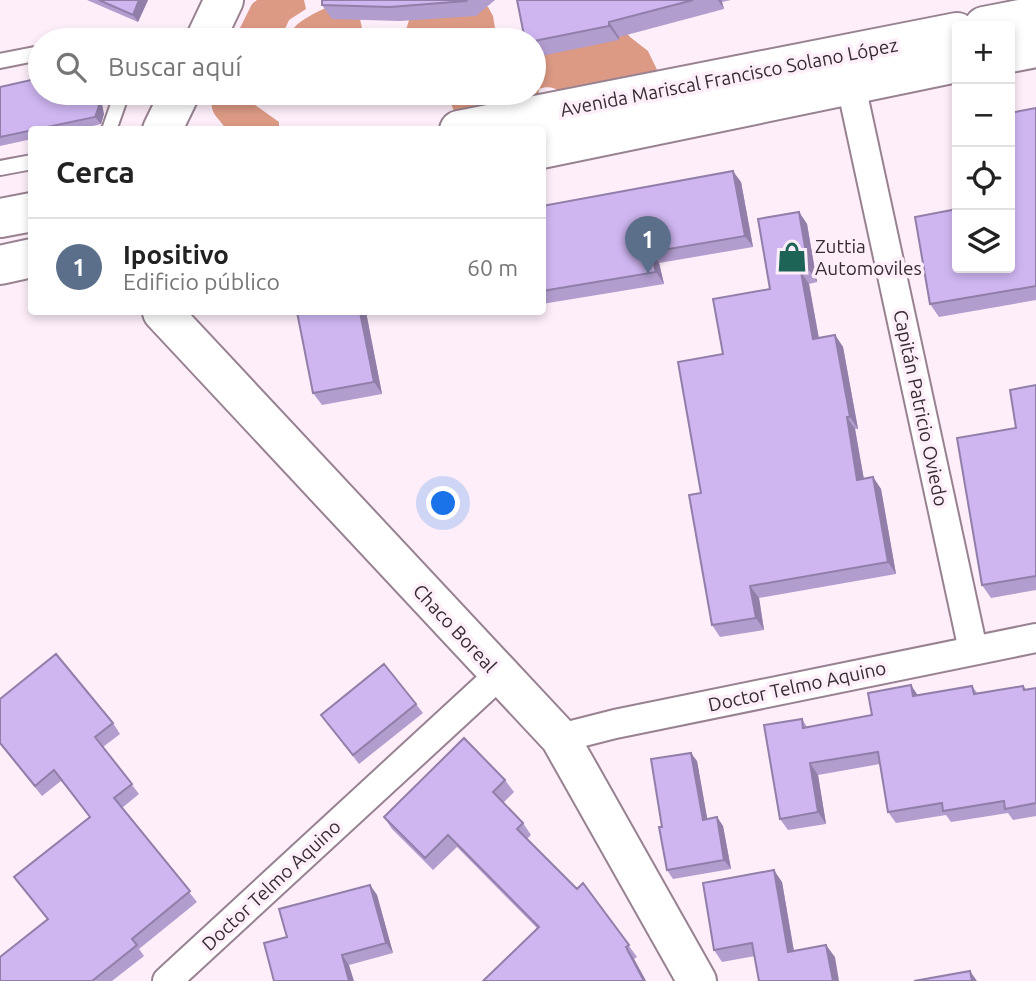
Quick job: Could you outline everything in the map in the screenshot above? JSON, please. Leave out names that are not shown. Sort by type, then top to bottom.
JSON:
[{"type":"main road","points":[[211,28],[224,0]]},
{"type":"main road","points":[[1010,21],[1036,16]]},
{"type":"main road","name":"Avenida Mariscal Francisco Solano López","points":[[546,148],[848,69],[952,34]]},
{"type":"main road","points":[[1015,52],[1036,48]]},
{"type":"main road","name":"Avenida Mariscal Francisco Solano López","points":[[485,126],[848,69],[952,63]]},
{"type":"main road","points":[[164,126],[174,105]]},
{"type":"main road","points":[[0,218],[28,213]]},
{"type":"main road","points":[[0,265],[28,259]]},
{"type":"main road","name":"Chaco Boreal","points":[[165,315],[559,738],[696,981]]},
{"type":"street","name":"Capitán Patricio Oviedo","points":[[848,69],[973,650]]},
{"type":"street","name":"Doctor Telmo Aquino","points":[[559,738],[1036,638]]},
{"type":"street","name":"Doctor Telmo Aquino","points":[[167,981],[199,968],[499,675]]},
{"type":"lane","points":[[0,61],[28,55]]},
{"type":"lane","points":[[110,126],[118,105]]},
{"type":"lane","points":[[0,168],[28,163]]},
{"type":"shaded area","points":[[257,0],[304,0],[306,9],[289,20],[285,28],[240,28],[252,4]]},
{"type":"shaded area","points":[[471,0],[488,7],[495,28],[407,28],[409,20]]},
{"type":"shaded area","points":[[333,4],[360,19],[362,28],[294,28]]},
{"type":"shaded area","points":[[590,22],[624,30],[648,51],[661,78],[651,94],[637,91],[630,107],[617,113],[599,112],[598,101],[570,97],[558,90],[546,88],[548,35],[573,32]]},
{"type":"shaded area","points":[[255,105],[279,122],[279,126],[224,126],[212,106]]},
{"type":"shaded area","points":[[452,105],[540,105],[562,136],[546,167],[546,126],[457,126]]},
{"type":"building","points":[[99,0],[139,0],[133,15]]},
{"type":"building","points":[[322,0],[467,0],[390,7],[322,5]]},
{"type":"building","points":[[517,0],[693,0],[609,22],[609,26],[546,39],[546,28],[523,28]]},
{"type":"building","points":[[28,81],[28,105],[99,106],[95,117],[52,126],[28,126],[28,131],[0,137],[0,87]]},
{"type":"building","points":[[1036,108],[1036,286],[930,304],[915,217],[952,210],[952,273],[1015,273],[1015,112]]},
{"type":"building","points":[[733,171],[745,236],[651,252],[656,272],[546,290],[546,205]]},
{"type":"building","points":[[799,212],[809,270],[801,272],[813,339],[835,335],[850,417],[847,417],[857,480],[873,477],[888,562],[750,586],[756,618],[712,625],[689,495],[701,493],[678,362],[723,354],[713,299],[770,289],[758,219]]},
{"type":"building","points":[[298,315],[361,315],[374,382],[313,393]]},
{"type":"building","points":[[1036,385],[1036,576],[982,585],[957,438],[1016,428],[1010,390]]},
{"type":"building","points":[[56,654],[113,723],[95,737],[132,784],[114,798],[190,891],[132,939],[137,945],[92,981],[0,981],[0,957],[48,919],[14,877],[90,817],[54,770],[35,786],[0,743],[0,699]]},
{"type":"building","points":[[384,664],[416,704],[353,755],[321,715]]},
{"type":"building","points":[[911,685],[913,696],[972,686],[974,694],[1023,686],[1024,690],[1036,688],[1036,803],[1005,809],[1004,801],[943,811],[942,803],[888,812],[878,752],[810,763],[818,812],[780,819],[764,725],[802,719],[803,728],[872,715],[868,693]]},
{"type":"building","points":[[464,738],[505,780],[493,792],[523,823],[517,829],[577,889],[583,883],[629,945],[626,947],[644,981],[483,981],[539,927],[448,835],[425,858],[384,817]]},
{"type":"building","points":[[691,753],[703,820],[717,817],[724,860],[667,870],[651,759]]},
{"type":"building","points":[[774,870],[788,952],[826,945],[833,981],[759,981],[752,943],[714,950],[703,883]]},
{"type":"building","points":[[370,885],[386,943],[342,955],[349,981],[274,981],[264,943],[287,937],[279,909]]},
{"type":"building","points":[[970,971],[972,981],[914,981]]},
{"type":"place","name":"Zuttia Automoviles","points":[[792,257]]},
{"type":"place","name":"Ipositivo","points":[[648,274]]}]
